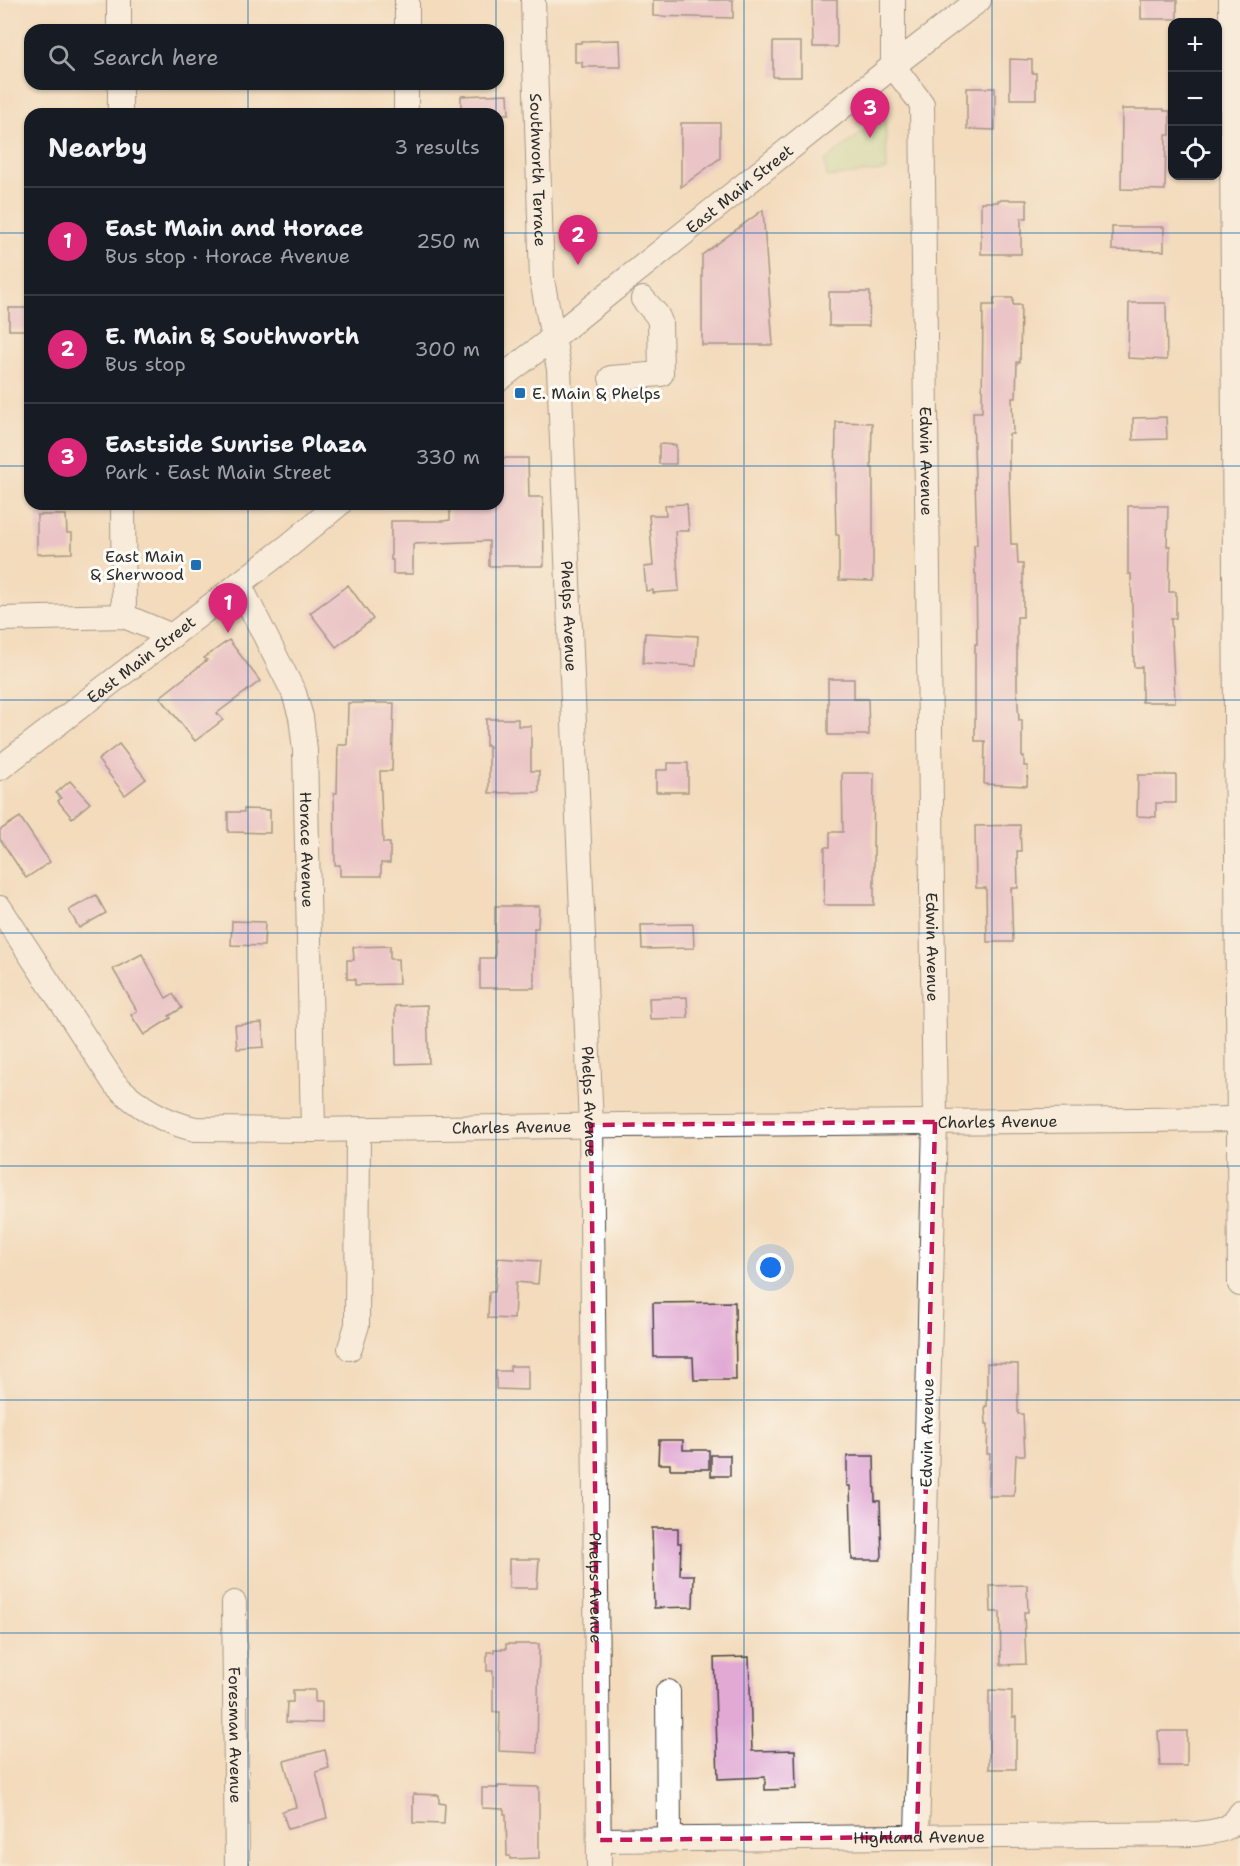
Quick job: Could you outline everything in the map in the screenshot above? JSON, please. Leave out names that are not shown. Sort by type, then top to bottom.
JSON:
[{"type":"street","points":[[119,0],[119,24]]},
{"type":"street","points":[[407,0],[407,24]]},
{"type":"street","name":"Southworth Terrace","points":[[533,0],[542,280],[553,338]]},
{"type":"street","points":[[893,0],[894,66]]},
{"type":"street","name":"East Main Street","points":[[504,375],[980,0]]},
{"type":"street","points":[[1231,0],[1240,1284]]},
{"type":"street","name":"Edwin Avenue","points":[[894,66],[922,104],[935,1122],[917,1837]]},
{"type":"street","points":[[120,90],[120,108]]},
{"type":"street","points":[[406,90],[406,108]]},
{"type":"street","points":[[611,378],[661,374],[660,321],[643,298]]},
{"type":"street","name":"Phelps Avenue","points":[[553,338],[559,369],[591,1125],[599,1866]]},
{"type":"street","points":[[123,510],[124,616]]},
{"type":"street","name":"East Main Street","points":[[0,768],[332,510]]},
{"type":"street","name":"Horace Avenue","points":[[239,584],[294,693],[301,717],[304,750],[313,1130]]},
{"type":"street","points":[[0,618],[124,616],[172,636]]},
{"type":"street","name":"Charles Avenue","points":[[0,908],[115,1084],[131,1100],[178,1125],[195,1129],[313,1130],[1239,1119]]},
{"type":"street","points":[[350,1348],[357,1325],[358,1129]]},
{"type":"street","name":"Foresman Avenue","points":[[234,1603],[237,1866]]},
{"type":"street","points":[[668,1692],[669,1840]]},
{"type":"street","name":"Highland Avenue","points":[[599,1840],[1196,1834],[1228,1828],[1238,1818]]},
{"type":"highlighted area","points":[[935,1122],[917,1837],[599,1840],[591,1125]]},
{"type":"green space","points":[[885,115],[887,170],[827,177],[825,161]]},
{"type":"building","points":[[653,0],[733,0],[733,18],[653,16]]},
{"type":"building","points":[[812,0],[837,0],[837,47],[813,47]]},
{"type":"building","points":[[1141,0],[1177,0],[1177,18],[1141,19]]},
{"type":"building","points":[[620,40],[621,67],[582,67],[582,62],[575,62],[575,43]]},
{"type":"building","points":[[773,42],[801,42],[801,77],[773,77]]},
{"type":"building","points":[[1010,59],[1032,60],[1032,73],[1036,73],[1036,99],[1010,99]]},
{"type":"building","points":[[967,88],[995,88],[995,130],[967,129]]},
{"type":"building","points":[[508,94],[509,114],[504,114],[504,108],[461,108],[461,96]]},
{"type":"building","points":[[1122,109],[1164,109],[1168,111],[1165,190],[1121,189]]},
{"type":"building","points":[[681,123],[720,123],[720,158],[681,187]]},
{"type":"building","points":[[998,200],[1027,200],[1027,218],[1021,218],[1021,254],[981,254],[981,202],[998,202]]},
{"type":"building","points":[[763,210],[773,345],[702,345],[702,255]]},
{"type":"building","points":[[1112,227],[1164,227],[1164,251],[1112,250]]},
{"type":"building","points":[[829,292],[870,292],[869,326],[829,326]]},
{"type":"building","points":[[994,298],[1013,298],[1013,305],[1021,305],[1020,362],[1017,362],[1016,398],[1012,398],[1013,434],[1009,434],[1009,480],[1011,544],[1017,544],[1018,564],[1023,564],[1023,617],[1017,617],[1017,689],[1019,720],[1022,720],[1022,757],[1024,757],[1024,766],[1028,766],[1027,786],[984,784],[985,741],[975,741],[975,644],[977,644],[974,545],[977,545],[973,412],[982,412],[983,305],[994,305]]},
{"type":"building","points":[[1129,303],[1166,303],[1167,360],[1128,358]]},
{"type":"building","points":[[9,308],[24,308],[24,330],[9,330]]},
{"type":"building","points":[[1166,417],[1167,439],[1133,440],[1133,418]]},
{"type":"building","points":[[836,422],[872,423],[873,581],[839,580],[839,535],[836,535],[835,490]]},
{"type":"building","points":[[659,444],[676,445],[676,464],[659,464]]},
{"type":"building","points":[[504,458],[528,458],[529,497],[543,497],[544,566],[489,566],[489,541],[413,544],[413,574],[393,574],[391,521],[450,520],[450,510],[504,510]]},
{"type":"building","points":[[687,504],[689,531],[675,531],[679,591],[653,593],[653,590],[646,591],[644,567],[653,566],[649,515],[666,515],[665,505]]},
{"type":"building","points":[[1128,506],[1168,506],[1169,592],[1176,592],[1176,618],[1171,618],[1175,702],[1142,702],[1142,667],[1134,667],[1131,574],[1128,574]]},
{"type":"building","points":[[37,515],[66,515],[67,533],[72,533],[72,553],[37,554]]},
{"type":"building","points":[[348,585],[373,619],[336,647],[310,613]]},
{"type":"building","points":[[645,633],[698,636],[696,666],[643,663]]},
{"type":"building","points":[[229,640],[260,681],[217,713],[223,720],[195,741],[160,697],[207,660],[204,658]]},
{"type":"building","points":[[828,679],[854,679],[854,699],[868,699],[869,735],[828,735]]},
{"type":"building","points":[[348,703],[394,703],[392,771],[380,771],[383,843],[390,843],[390,863],[381,863],[381,876],[340,876],[340,865],[335,865],[334,793],[337,793],[338,745],[347,745]]},
{"type":"building","points":[[486,719],[518,719],[518,726],[531,726],[531,771],[539,771],[539,792],[489,793],[489,746],[486,746]]},
{"type":"building","points":[[119,744],[146,779],[125,795],[98,760]]},
{"type":"building","points":[[668,763],[688,763],[688,792],[656,792],[656,770],[668,770]]},
{"type":"building","points":[[842,773],[874,773],[874,905],[824,905],[825,847],[830,847],[830,832],[843,832]]},
{"type":"building","points":[[1138,775],[1176,775],[1176,803],[1156,803],[1156,817],[1137,816]]},
{"type":"building","points":[[70,781],[90,803],[72,818],[58,801],[61,798],[56,793]]},
{"type":"building","points":[[244,809],[270,810],[270,833],[228,832],[228,812],[244,812]]},
{"type":"building","points":[[20,817],[50,862],[26,878],[0,839],[0,830]]},
{"type":"building","points":[[1020,825],[1021,851],[1017,851],[1018,888],[1011,888],[1013,942],[987,942],[986,888],[976,888],[975,826]]},
{"type":"building","points":[[96,895],[106,913],[79,928],[69,910]]},
{"type":"building","points":[[495,906],[539,906],[538,928],[534,928],[534,988],[480,988],[480,958],[495,958]]},
{"type":"building","points":[[232,921],[265,922],[264,946],[231,945]]},
{"type":"building","points":[[693,924],[694,948],[642,949],[641,925]]},
{"type":"building","points":[[390,946],[390,959],[398,959],[399,984],[355,985],[355,979],[347,979],[347,960],[354,960],[353,947]]},
{"type":"building","points":[[142,954],[166,998],[173,994],[182,1008],[144,1035],[131,1015],[137,1011],[113,969]]},
{"type":"building","points":[[687,997],[688,1018],[650,1019],[649,998]]},
{"type":"building","points":[[427,1005],[429,1063],[396,1064],[395,1006]]},
{"type":"building","points":[[262,1023],[264,1047],[237,1049],[235,1025]]},
{"type":"building","points":[[498,1258],[540,1261],[538,1284],[516,1282],[514,1319],[488,1318],[489,1292],[495,1292]]},
{"type":"building","points":[[735,1302],[736,1380],[694,1380],[693,1357],[654,1357],[653,1303]]},
{"type":"building","points":[[987,1363],[1018,1364],[1018,1414],[1023,1414],[1025,1455],[1016,1455],[1014,1496],[988,1496],[990,1454],[987,1454],[988,1424],[986,1424],[985,1406],[987,1406]]},
{"type":"building","points":[[510,1366],[528,1366],[528,1390],[496,1389],[496,1371],[510,1371]]},
{"type":"building","points":[[659,1440],[683,1440],[683,1450],[709,1450],[709,1469],[670,1469],[670,1464],[658,1464]]},
{"type":"building","points":[[711,1455],[730,1455],[730,1476],[711,1476]]},
{"type":"building","points":[[847,1456],[874,1456],[875,1501],[880,1501],[882,1556],[880,1560],[852,1560]]},
{"type":"building","points":[[652,1528],[678,1528],[678,1543],[681,1543],[680,1575],[694,1575],[693,1607],[654,1608]]},
{"type":"building","points":[[509,1559],[539,1559],[537,1588],[509,1588]]},
{"type":"building","points":[[1027,1585],[1028,1612],[1024,1612],[1026,1664],[1001,1665],[1000,1612],[991,1612],[990,1586]]},
{"type":"building","points":[[506,1644],[539,1644],[537,1753],[499,1751],[500,1712],[493,1712],[493,1671],[487,1671],[487,1652],[494,1652],[494,1649],[506,1649]]},
{"type":"building","points":[[749,1657],[752,1751],[795,1750],[796,1789],[765,1790],[765,1777],[718,1779],[714,1658]]},
{"type":"building","points":[[293,1690],[315,1690],[315,1702],[322,1702],[322,1723],[286,1722],[287,1702],[293,1702]]},
{"type":"building","points":[[989,1690],[1012,1691],[1012,1717],[1016,1717],[1016,1769],[989,1769]]},
{"type":"building","points":[[1158,1731],[1187,1731],[1187,1766],[1160,1766]]},
{"type":"building","points":[[325,1750],[329,1768],[316,1772],[327,1818],[288,1829],[282,1811],[296,1807],[284,1761]]},
{"type":"building","points":[[498,1786],[539,1787],[539,1858],[510,1859],[510,1856],[507,1856],[504,1809],[482,1808],[482,1788],[498,1788]]},
{"type":"building","points":[[413,1794],[439,1795],[439,1803],[445,1804],[444,1824],[413,1823]]},
{"type":"place","name":"Eastside Sunrise Plaza","points":[[870,138]]},
{"type":"place","name":"E. Main & Southworth","points":[[578,265]]},
{"type":"place","name":"E. Main & Phelps","points":[[520,393]]},
{"type":"place","name":"East Main & Sherwood","points":[[196,565]]},
{"type":"place","name":"East Main and Horace","points":[[228,633]]}]
